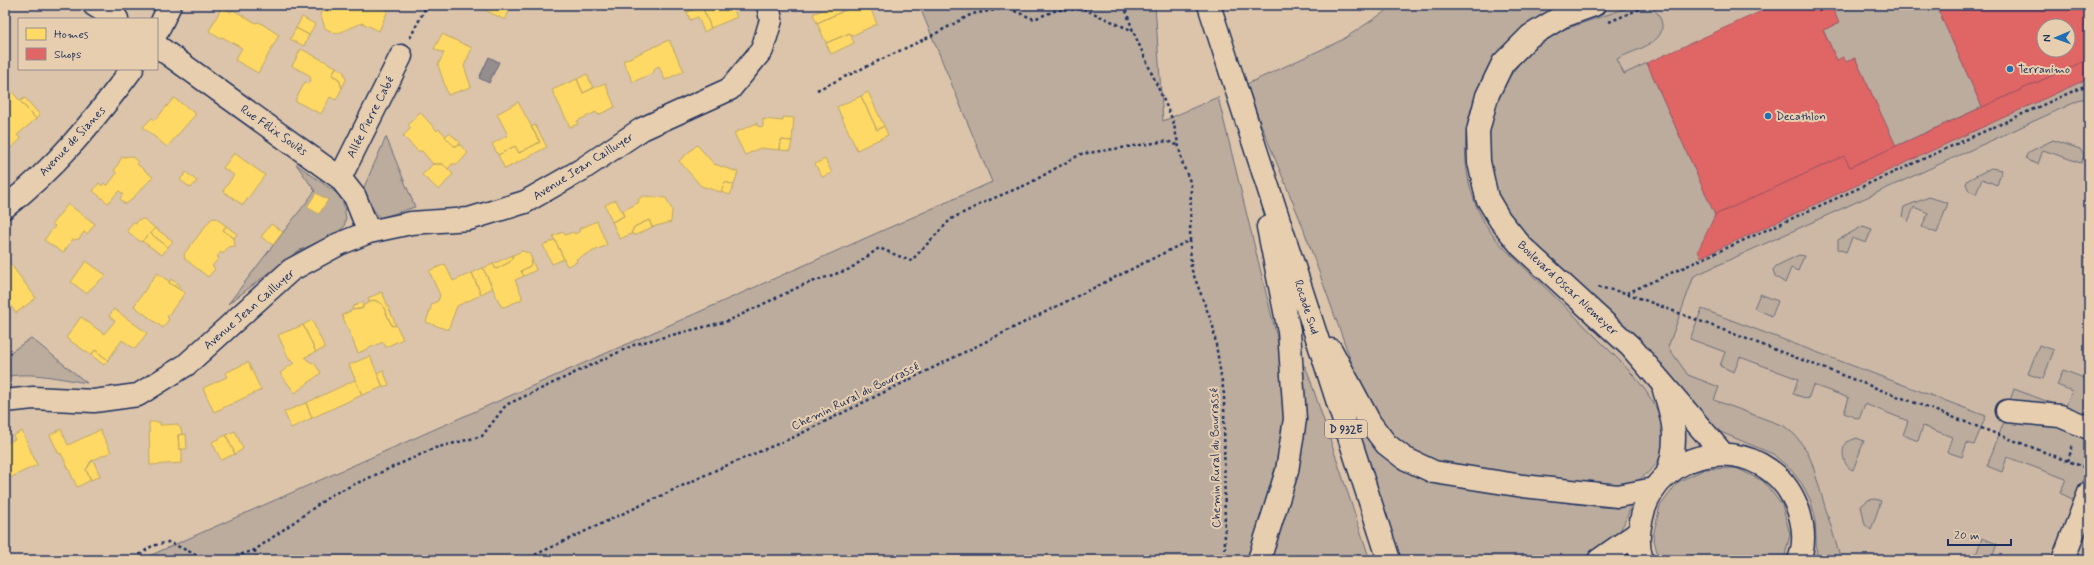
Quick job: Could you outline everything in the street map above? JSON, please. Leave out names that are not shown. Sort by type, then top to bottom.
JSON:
[{"type":"street","points":[[94,5],[115,18]]},
{"type":"street","points":[[158,30],[170,5]]},
{"type":"street","name":"Avenue Jean Cailluyer","points":[[5,401],[33,398],[94,401],[138,395],[186,365],[291,270],[339,244],[369,232],[411,223],[469,219],[525,202],[581,170],[642,129],[730,89],[762,50],[771,20],[768,5]]},
{"type":"street","name":"Rocade Sud","points":[[1209,5],[1389,560]]},
{"type":"street","name":"Boulevard Oscar Niemeyer","points":[[1594,5],[1562,17],[1530,36],[1503,63],[1486,96],[1478,131],[1479,162],[1487,198],[1500,220],[1522,247],[1631,347],[1723,454]]},
{"type":"street","name":"Rue Félix Soulès","points":[[158,47],[340,178],[355,197],[369,232]]},
{"type":"street","name":"Allée Pierre Cabé","points":[[340,178],[401,56]]},
{"type":"street","name":"Avenue de Sianes","points":[[5,207],[23,194],[92,123],[131,70]]},
{"type":"street","points":[[1240,100],[1289,331],[1295,418],[1287,471],[1259,560]]},
{"type":"street","points":[[1304,299],[1370,423],[1386,444],[1404,458],[1434,472],[1523,486],[1618,496],[1660,481],[1684,463],[1703,456],[1723,454],[1744,457],[1763,465],[1779,478],[1792,495],[1800,514],[1803,535],[1801,558]]},
{"type":"street","name":"Boulevard Oscar Niemeyer","points":[[1642,560],[1639,532],[1643,509],[1660,481],[1675,446],[1672,414],[1661,382]]},
{"type":"street","points":[[2007,411],[2060,416],[2089,428]]},
{"type":"street","points":[[2065,556],[2089,493]]},
{"type":"street","points":[[2065,556],[2089,527]]},
{"type":"street","points":[[1600,560],[1639,532]]},
{"type":"path","points":[[401,56],[427,5]]},
{"type":"path","name":"Chemin Rural du Bourrassé","points":[[1124,5],[1133,31],[1173,120],[1183,165],[1191,184],[1191,268],[1213,326],[1224,394],[1225,560]]},
{"type":"path","points":[[1607,23],[1649,5]]},
{"type":"path","points":[[817,90],[931,36],[975,13],[1008,8],[1034,19],[1057,10],[1084,9],[1133,31]]},
{"type":"path","points":[[1626,293],[2089,84]]},
{"type":"path","points":[[224,560],[255,550],[333,494],[435,448],[482,436],[506,405],[636,344],[728,321],[802,285],[850,269],[879,248],[911,261],[951,219],[987,201],[1028,184],[1081,154],[1167,141],[1179,146]]},
{"type":"path","name":"Chemin Rural du Bourrassé","points":[[524,560],[716,470],[794,436],[1190,240]]},
{"type":"path","points":[[1596,286],[1626,293],[2089,469]]},
{"type":"path","points":[[137,560],[139,555],[152,546],[168,542],[197,555],[215,560]]},
{"type":"path","points":[[255,550],[256,560]]},
{"type":"shaded area","points":[[919,5],[1155,5],[1163,121],[1218,97],[1280,350],[1285,415],[1279,453],[1266,501],[1247,560],[140,560],[992,182]]},
{"type":"shaded area","points":[[1395,5],[1567,5],[1517,35],[1499,52],[1494,59],[1482,82],[1470,112],[1466,142],[1467,173],[1470,188],[1481,216],[1497,240],[1509,254],[1578,319],[1627,369],[1647,392],[1657,410],[1663,424],[1665,437],[1663,449],[1659,459],[1652,469],[1632,484],[1619,490],[1428,464],[1388,437],[1361,389],[1301,222],[1260,122],[1247,84],[1342,40]]},
{"type":"shaded area","points":[[1512,5],[2089,5],[2089,560],[1776,560],[1461,240],[1456,31]]},
{"type":"shaded area","points":[[1636,5],[1648,6],[1656,11],[1662,24],[1661,31],[1657,38],[1651,43],[1617,59],[1624,74],[1647,63],[1715,215],[1701,256],[2089,78],[2089,96],[1694,276],[1668,347],[1688,375],[1719,387],[1714,400],[1784,426],[1795,435],[1807,451],[1812,463],[1841,560],[1817,560],[1815,516],[1810,499],[1802,484],[1791,470],[1773,454],[1711,428],[1515,228],[1492,185],[1487,142],[1492,115],[1499,95],[1507,80],[1522,60],[1537,46],[1565,29]]},
{"type":"shaded area","points":[[1831,5],[1936,5],[1982,107],[1896,146],[1855,58],[1846,62],[1837,60],[1823,30],[1839,23]]},
{"type":"shaded area","points":[[489,57],[499,62],[489,83],[479,78]]},
{"type":"shaded area","points":[[386,137],[415,207],[380,218],[369,204],[364,187]]},
{"type":"shaded area","points":[[2053,140],[2080,149],[2084,155],[2081,163],[2043,150],[2038,164],[2029,161],[2026,158],[2027,153]]},
{"type":"shaded area","points":[[296,164],[342,197],[346,218],[344,227],[334,235],[298,251],[228,304],[315,191]]},
{"type":"shaded area","points":[[1991,168],[2002,170],[1997,185],[1982,179],[1976,194],[1969,191],[1966,184],[1968,180]]},
{"type":"shaded area","points":[[1929,197],[1948,203],[1937,233],[1922,227],[1928,213],[1914,207],[1908,222],[1902,216],[1904,207]]},
{"type":"shaded area","points":[[1863,226],[1872,229],[1866,243],[1852,238],[1846,252],[1838,249],[1838,240]]},
{"type":"shaded area","points":[[1799,255],[1804,256],[1798,271],[1791,268],[1785,283],[1775,276],[1773,270],[1776,266]]},
{"type":"shaded area","points":[[1760,294],[1778,301],[1772,316],[1754,308]]},
{"type":"shaded area","points":[[1702,309],[1986,416],[1974,445],[1967,443],[1962,457],[1947,452],[1952,437],[1923,426],[1918,441],[1903,435],[1908,421],[1865,404],[1859,419],[1844,413],[1849,398],[1813,385],[1808,399],[1793,394],[1798,379],[1740,357],[1734,372],[1720,366],[1725,352],[1690,339]]},
{"type":"shaded area","points":[[31,338],[87,383],[36,375],[15,375],[5,377],[5,356]]},
{"type":"shaded area","points":[[2039,345],[2054,350],[2043,379],[2028,374]]},
{"type":"shaded area","points":[[1302,366],[1305,366],[1308,373],[1370,560],[1261,560]]},
{"type":"shaded area","points":[[2089,367],[2089,422],[2009,403],[2014,389],[2065,408],[2072,391],[2057,385],[2063,370],[2084,378]]},
{"type":"shaded area","points":[[2005,419],[2061,424],[2086,437],[2089,442],[2089,464],[2054,560],[2052,560],[2074,500],[2060,493],[2066,479],[2007,457],[2002,472],[1987,466]]},
{"type":"shaded area","points":[[1360,435],[1365,435],[1379,452],[1434,481],[1534,498],[1600,507],[1619,508],[1631,505],[1620,531],[1608,545],[1593,556],[1584,560],[1399,560],[1359,439]]},
{"type":"shaded area","points":[[1857,438],[1864,441],[1853,470],[1849,468],[1845,461],[1843,449],[1846,442]]},
{"type":"shaded area","points":[[1736,468],[1763,481],[1782,505],[1790,534],[1784,560],[1659,560],[1653,536],[1660,506],[1678,482],[1705,469]]},
{"type":"shaded area","points":[[1875,499],[1881,501],[1871,530],[1865,525],[1861,506],[1868,500]]},
{"type":"shaded area","points":[[1982,538],[1997,544],[1991,560],[1974,560]]},
{"type":"building: Homes","points":[[341,5],[378,5],[388,10],[379,31],[362,23],[336,34],[325,28],[320,13]]},
{"type":"building: Homes","points":[[475,5],[512,5],[505,20]]},
{"type":"building: Homes","points":[[684,5],[731,5],[737,17],[711,28],[702,6],[687,12]]},
{"type":"building: Homes","points":[[834,5],[838,5],[841,12],[817,23],[813,14]]},
{"type":"building: Homes","points":[[857,5],[869,5],[877,24],[851,36],[850,33],[826,43],[817,23]]},
{"type":"building: Homes","points":[[702,6],[711,28],[704,32],[698,17],[690,20],[687,12]]},
{"type":"building: Homes","points":[[222,7],[231,12],[233,10],[256,23],[259,22],[279,35],[258,73],[235,60],[242,48],[222,37],[219,38],[209,31]]},
{"type":"building: Homes","points":[[302,17],[315,24],[309,35],[296,28]]},
{"type":"building: Homes","points":[[296,28],[309,35],[304,46],[290,39]]},
{"type":"building: Homes","points":[[850,33],[854,43],[831,54],[826,43]]},
{"type":"building: Homes","points":[[442,34],[472,48],[464,66],[471,87],[448,95],[438,65],[444,53],[434,49]]},
{"type":"building: Homes","points":[[669,40],[684,71],[665,80],[659,66],[655,68],[653,73],[633,82],[623,61]]},
{"type":"building: Homes","points":[[301,49],[336,67],[332,75],[339,79],[342,88],[336,100],[330,97],[321,114],[295,101],[305,82],[309,84],[311,80],[309,75],[292,66]]},
{"type":"building: Homes","points":[[336,67],[344,72],[346,80],[342,88],[339,79],[332,75]]},
{"type":"building: Homes","points":[[587,74],[593,88],[583,93],[577,79]]},
{"type":"building: Homes","points":[[577,79],[583,93],[605,83],[615,107],[598,115],[596,112],[577,121],[578,124],[570,127],[552,90]]},
{"type":"building: Homes","points":[[6,85],[36,119],[17,135],[21,139],[11,148],[5,141],[5,125],[7,123],[5,120]]},
{"type":"building: Homes","points":[[868,92],[884,126],[877,130],[861,96]]},
{"type":"building: Homes","points":[[861,96],[877,130],[884,126],[888,135],[857,150],[837,107]]},
{"type":"building: Homes","points":[[25,98],[40,115],[36,119],[20,101]]},
{"type":"building: Homes","points":[[174,98],[196,114],[167,147],[143,127],[152,118],[155,120]]},
{"type":"building: Homes","points":[[518,102],[540,142],[519,153],[515,146],[498,155],[492,144],[508,135],[497,114]]},
{"type":"building: Homes","points":[[420,112],[437,131],[439,129],[446,136],[445,137],[454,146],[460,145],[468,153],[458,164],[452,164],[448,169],[443,164],[433,164],[422,151],[418,151],[403,136],[411,128],[408,125]]},
{"type":"building: Homes","points":[[783,117],[794,118],[792,141],[781,140],[780,150],[760,148],[745,155],[734,133],[757,123],[757,126],[763,127],[763,119],[783,121]]},
{"type":"building: Homes","points":[[535,125],[547,147],[505,169],[498,155],[515,146],[519,153],[540,142],[531,127]]},
{"type":"building: Homes","points":[[449,133],[460,142],[460,145],[454,146],[445,137]]},
{"type":"building: Homes","points":[[781,140],[792,141],[790,151],[780,150]]},
{"type":"building: Homes","points":[[697,145],[714,164],[738,172],[734,185],[725,182],[721,192],[701,186],[679,161]]},
{"type":"building: Homes","points":[[234,153],[265,175],[243,205],[223,191],[234,175],[223,168]]},
{"type":"building: Homes","points":[[131,156],[138,162],[137,164],[153,177],[129,202],[125,204],[120,199],[123,194],[119,191],[108,203],[93,191],[99,183],[102,186],[104,183],[107,186],[117,173],[114,171],[122,157]]},
{"type":"building: Homes","points":[[825,159],[832,173],[822,177],[815,164]]},
{"type":"building: Homes","points":[[433,164],[443,164],[453,174],[439,190],[422,175]]},
{"type":"building: Homes","points":[[186,172],[197,181],[191,188],[180,180]]},
{"type":"building: Homes","points":[[725,182],[734,185],[730,195],[721,192]]},
{"type":"building: Homes","points":[[316,193],[328,200],[319,214],[307,207]]},
{"type":"building: Homes","points":[[644,196],[666,198],[672,210],[671,222],[652,227],[649,220],[634,227],[631,234],[620,239],[612,222],[624,216],[622,211],[639,202],[638,199]]},
{"type":"building: Homes","points":[[616,200],[624,216],[612,222],[605,205]]},
{"type":"building: Homes","points":[[68,204],[95,224],[87,234],[84,232],[79,239],[72,240],[63,253],[44,240],[55,226],[52,224]]},
{"type":"building: Homes","points":[[216,218],[226,226],[223,230],[234,238],[235,246],[228,247],[223,254],[221,252],[217,257],[219,258],[212,266],[215,269],[208,277],[185,259],[184,254],[211,219]]},
{"type":"building: Homes","points":[[144,219],[155,228],[141,242],[127,231],[133,222],[136,224],[138,220]]},
{"type":"building: Homes","points":[[649,220],[652,227],[636,235],[631,234],[634,227]]},
{"type":"building: Homes","points":[[597,221],[607,245],[576,259],[577,262],[567,266],[553,236],[563,232],[565,235],[573,232],[575,234],[580,231],[579,229]]},
{"type":"building: Homes","points":[[271,224],[283,232],[273,245],[261,237]]},
{"type":"building: Homes","points":[[226,226],[237,234],[234,238],[223,230]]},
{"type":"building: Homes","points":[[155,228],[173,241],[168,247],[150,233]]},
{"type":"building: Homes","points":[[150,233],[168,247],[162,255],[142,241]]},
{"type":"building: Homes","points":[[555,240],[564,259],[552,264],[543,245]]},
{"type":"building: Homes","points":[[522,251],[529,253],[532,260],[530,266],[521,271],[524,276],[515,280],[522,296],[521,300],[504,307],[501,306],[483,268],[493,264],[496,269],[510,262],[513,255]]},
{"type":"building: Homes","points":[[513,255],[510,262],[496,269],[493,264]]},
{"type":"building: Homes","points":[[532,260],[536,270],[524,276],[521,271],[530,266]]},
{"type":"building: Homes","points":[[86,261],[106,275],[86,293],[71,282]]},
{"type":"building: Homes","points":[[9,262],[36,298],[16,313],[5,298],[5,265]]},
{"type":"building: Homes","points":[[445,264],[453,281],[472,273],[481,295],[457,306],[448,330],[426,322],[432,304],[438,301],[440,295],[429,271]]},
{"type":"building: Homes","points":[[483,268],[493,288],[481,294],[472,273]]},
{"type":"building: Homes","points":[[157,273],[185,293],[167,317],[169,319],[163,328],[134,306]]},
{"type":"building: Homes","points":[[171,279],[180,286],[178,288],[169,283]]},
{"type":"building: Homes","points":[[382,292],[396,325],[392,326],[382,304],[374,300],[370,302],[368,298]]},
{"type":"building: Homes","points":[[374,300],[382,304],[392,326],[396,325],[403,339],[386,347],[383,342],[358,353],[342,315],[355,309],[358,310],[363,308],[362,306]]},
{"type":"building: Homes","points":[[363,302],[363,308],[353,310],[352,307]]},
{"type":"building: Homes","points":[[114,309],[147,333],[135,349],[122,340],[108,360],[95,350],[91,355],[66,338],[81,317],[104,334],[115,321],[109,316]]},
{"type":"building: Homes","points":[[312,320],[325,348],[316,352],[303,325]]},
{"type":"building: Homes","points":[[303,325],[316,352],[305,357],[307,360],[315,364],[321,373],[295,393],[280,373],[294,363],[293,360],[290,361],[278,335]]},
{"type":"building: Homes","points":[[95,350],[108,360],[104,365],[91,355]]},
{"type":"building: Homes","points":[[370,356],[383,387],[362,395],[349,365]]},
{"type":"building: Homes","points":[[248,362],[261,390],[214,412],[203,388],[227,377],[225,373]]},
{"type":"building: Homes","points":[[383,370],[389,385],[383,387],[377,373]]},
{"type":"building: Homes","points":[[355,380],[362,395],[312,418],[306,403]]},
{"type":"building: Homes","points":[[306,403],[312,418],[291,428],[284,412]]},
{"type":"building: Homes","points":[[149,422],[160,422],[160,425],[177,424],[181,429],[182,434],[178,435],[179,449],[182,449],[182,463],[150,465]]},
{"type":"building: Homes","points":[[61,429],[68,445],[100,430],[111,452],[91,461],[86,470],[91,480],[77,487],[61,453],[59,454],[50,435]]},
{"type":"building: Homes","points":[[22,431],[37,465],[5,480],[5,444],[15,439],[13,436]]},
{"type":"building: Homes","points":[[235,431],[243,449],[235,454],[226,435]]},
{"type":"building: Homes","points":[[186,434],[187,449],[179,449],[178,435]]},
{"type":"building: Homes","points":[[226,435],[235,454],[221,460],[212,442]]},
{"type":"building: Homes","points":[[93,460],[100,476],[91,480],[86,470]]},
{"type":"building: Shops","points":[[1775,5],[1831,5],[1839,23],[1823,30],[1837,60],[1843,57],[1846,62],[1855,58],[1896,146],[1850,167],[1844,156],[1715,215],[1647,63]]},
{"type":"building: Shops","points":[[1936,5],[2089,5],[2089,59],[1982,107]]},
{"type":"building: Shops","points":[[2089,59],[2089,78],[1701,257],[1698,251],[1715,215],[1844,156],[1850,167]]},
{"type":"place","name":"Terranimo","points":[[2010,69]]},
{"type":"place","name":"Decathlon","points":[[1768,116]]}]
